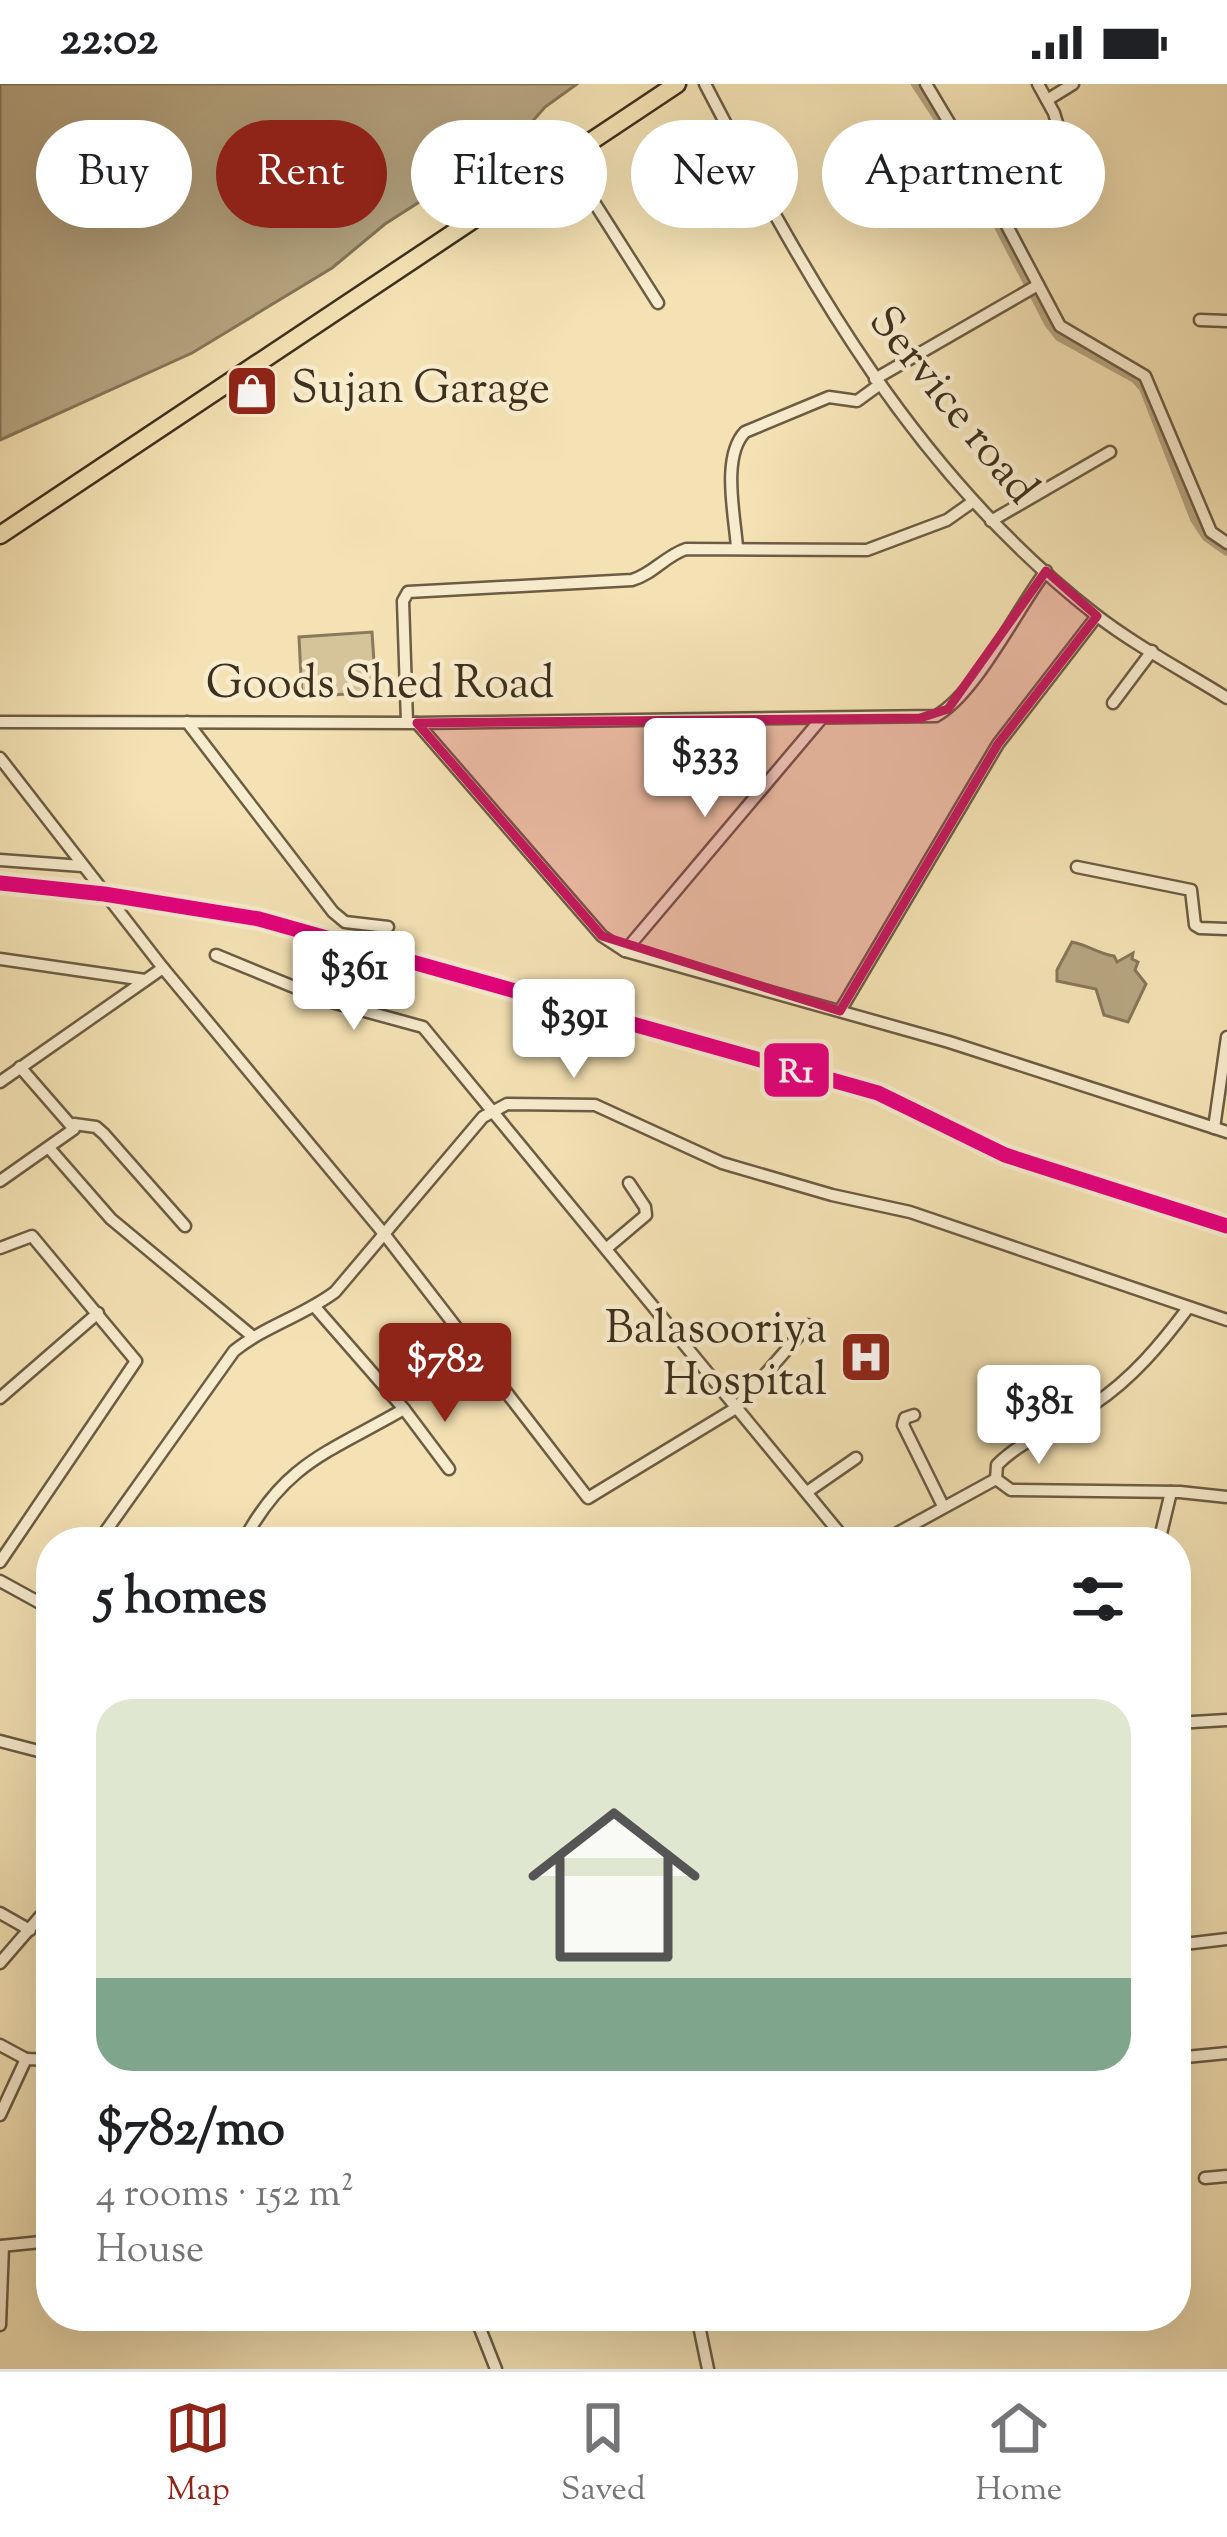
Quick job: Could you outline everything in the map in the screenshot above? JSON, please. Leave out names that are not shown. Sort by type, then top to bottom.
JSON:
[{"type":"highway","points":[[607,130],[676,84]]},
{"type":"highway","points":[[0,535],[461,228]]},
{"type":"street","name":"Service road","points":[[705,84],[821,300],[877,382],[971,503],[1097,616],[1227,698]]},
{"type":"street","points":[[926,84],[1060,326],[1145,376],[1211,532],[1227,543]]},
{"type":"street","points":[[1038,84],[1054,120]]},
{"type":"street","points":[[1047,100],[1073,84]]},
{"type":"street","points":[[607,223],[658,303]]},
{"type":"street","points":[[737,548],[733,482],[737,440],[745,432],[830,397],[857,401],[877,382],[1037,286]]},
{"type":"street","points":[[1200,320],[1227,321]]},
{"type":"street","points":[[991,521],[1110,452]]},
{"type":"street","points":[[971,503],[946,520],[867,550],[686,549],[670,554],[632,580],[408,592],[403,601],[412,722],[602,936],[625,951],[949,1042],[1221,1130],[1227,1037]]},
{"type":"street","name":"Goods Shed Road","points":[[0,722],[920,718],[948,709],[1046,571]]},
{"type":"street","points":[[840,1011],[998,744],[1097,616]]},
{"type":"street","points":[[1114,703],[1152,651]]},
{"type":"street","points":[[625,951],[821,719]]},
{"type":"street","points":[[187,722],[333,912],[345,922],[388,927]]},
{"type":"street","points":[[0,758],[163,968],[385,1235],[588,1498],[736,1408],[808,1325]]},
{"type":"street","points":[[0,860],[82,866]]},
{"type":"street","points":[[1077,867],[1191,890],[1196,925],[1227,929]]},
{"type":"street","points":[[216,955],[328,1001],[423,1027],[835,1527]]},
{"type":"street","points":[[0,959],[146,980]]},
{"type":"street","points":[[0,1082],[163,968]]},
{"type":"street","points":[[20,1067],[74,1124],[96,1127],[104,1134],[185,1226]]},
{"type":"street","points":[[109,1527],[234,1351],[252,1336],[315,1307],[334,1292],[492,1109],[507,1104],[595,1105],[722,1163],[832,1195],[910,1211],[1227,1320]]},
{"type":"street","points":[[0,1181],[70,1133],[74,1124]]},
{"type":"street","points":[[49,1148],[111,1219],[252,1336]]},
{"type":"street","points":[[607,1248],[646,1215],[646,1207],[629,1183]]},
{"type":"street","points":[[0,1247],[32,1236],[134,1356],[134,1367],[0,1562]]},
{"type":"street","points":[[315,1307],[449,1469]]},
{"type":"street","points":[[996,1479],[997,1465],[1010,1451],[1100,1400],[1154,1353],[1188,1308]]},
{"type":"street","points":[[0,1398],[98,1313]]},
{"type":"street","points":[[251,1527],[290,1474],[404,1409]]},
{"type":"street","points":[[914,1415],[904,1418],[903,1425],[943,1506]]},
{"type":"street","points":[[807,1492],[856,1458]]},
{"type":"street","points":[[996,1479],[1011,1490],[1227,1497]]},
{"type":"street","points":[[907,1527],[996,1479]]},
{"type":"street","points":[[1163,1527],[1171,1492]]},
{"type":"street","points":[[0,1582],[36,1601]]},
{"type":"street","points":[[1191,1722],[1227,1720]]},
{"type":"street","points":[[0,1742],[36,1750]]},
{"type":"street","points":[[0,1913],[30,1930]]},
{"type":"street","points":[[0,1964],[36,1923]]},
{"type":"street","points":[[1191,1943],[1227,1939]]},
{"type":"street","points":[[0,2045],[36,2059]]},
{"type":"street","points":[[1191,2057],[1227,2053]]},
{"type":"street","points":[[0,2115],[26,2059]]},
{"type":"street","points":[[1204,2178],[1227,2176]]},
{"type":"street","points":[[0,2325],[2,2246],[36,2243]]},
{"type":"street","points":[[481,2331],[496,2369]]},
{"type":"street","points":[[701,2331],[708,2369]]},
{"type":"highlighted area","points":[[1046,571],[1097,616],[998,744],[840,1011],[602,936],[417,723],[920,718],[948,709]]},
{"type":"shaded area","points":[[0,84],[577,84],[534,120],[411,120],[411,207],[387,223],[387,120],[216,120],[216,228],[380,228],[332,268],[192,353],[0,440]]},
{"type":"shaded area","points":[[372,632],[376,692],[302,697],[299,637]]},
{"type":"shaded area","points":[[1072,942],[1114,956],[1117,962],[1133,953],[1132,959],[1138,962],[1135,970],[1146,984],[1128,1022],[1104,1015],[1096,989],[1057,981],[1057,970]]},
{"type":"waterway","points":[[916,84],[960,151],[1049,323],[1059,336],[1135,378],[1144,388],[1195,519],[1207,537],[1227,551]]},
{"type":"transit line","name":"R1","points":[[0,883],[259,919],[878,1093],[1005,1155],[1227,1226]]},
{"type":"place","name":"Sujan Garage","points":[[252,391]]},
{"type":"place","name":"Balasooriya Hospital","points":[[866,1357]]}]
